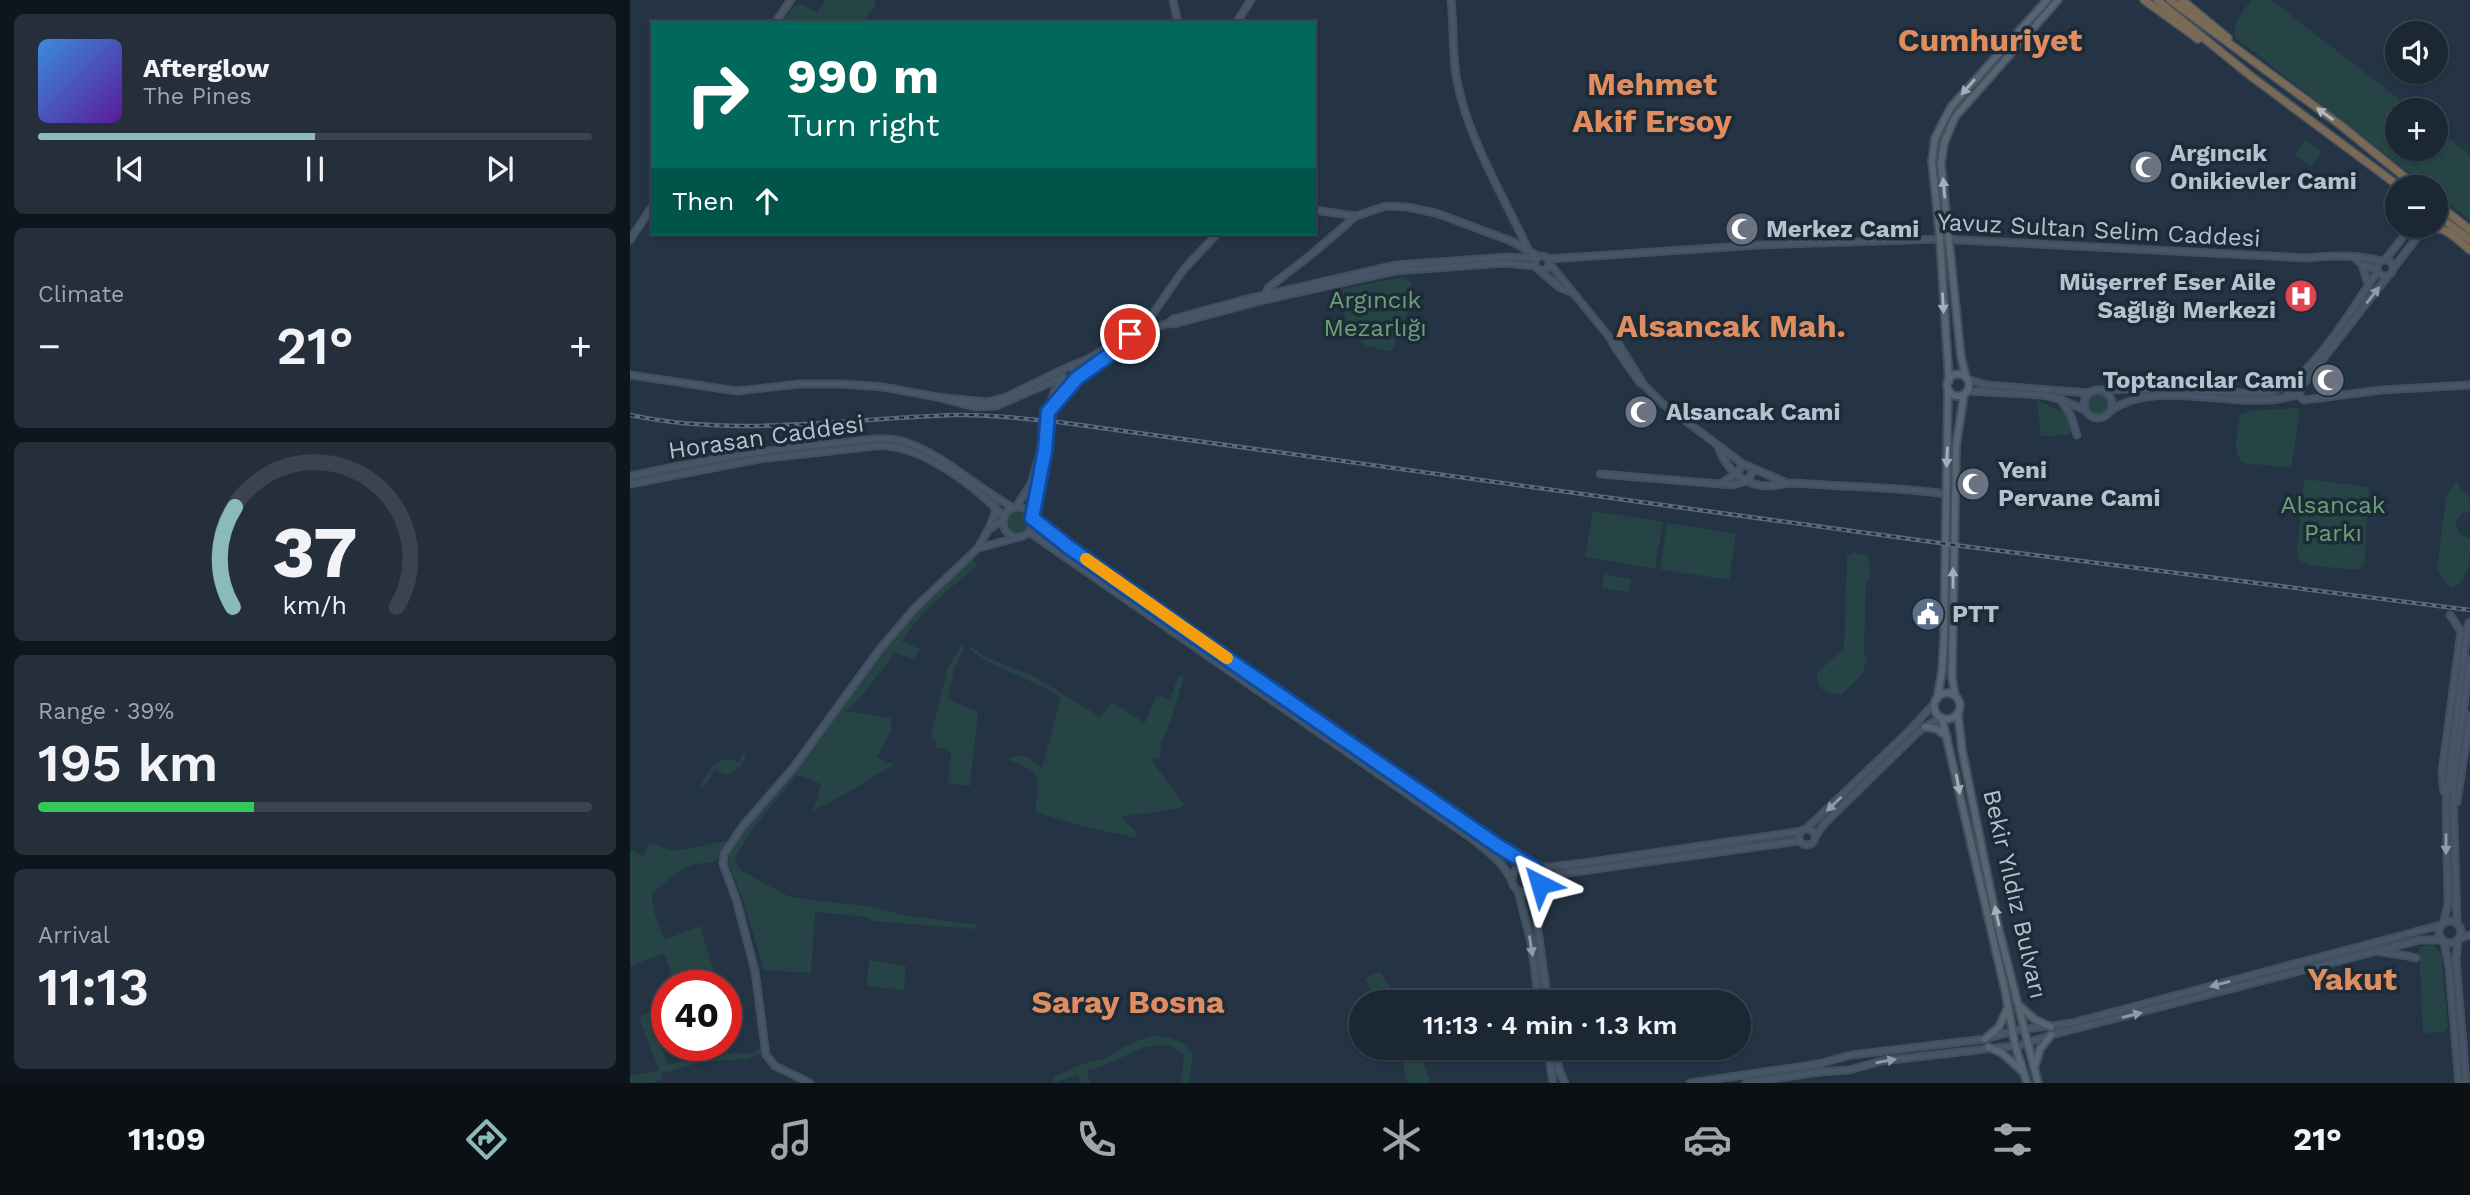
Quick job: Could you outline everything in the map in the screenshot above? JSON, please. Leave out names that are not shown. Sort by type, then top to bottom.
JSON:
[{"type":"highway","points":[[2144,0],[2252,76]]},
{"type":"highway","points":[[2157,0],[2385,177]]},
{"type":"highway","points":[[2170,0],[2339,124],[2402,175]]},
{"type":"highway","points":[[2182,0],[2257,65]]},
{"type":"highway","points":[[2448,212],[2468,228]]},
{"type":"highway","points":[[2448,223],[2470,241]]},
{"type":"highway","points":[[2448,233],[2470,250]]},
{"type":"main road","points":[[2047,0],[1966,88],[1940,126],[1932,155],[1940,239],[1948,385],[1944,639],[1935,710],[1941,717],[1951,718],[1958,713],[1960,702],[1955,695],[1952,677],[1956,447],[1969,384],[1961,357],[1941,164],[1942,149],[1955,117],[2058,0]]},
{"type":"main road","points":[[1948,385],[1956,375],[1966,378]]},
{"type":"main road","points":[[1948,385],[1956,395],[1965,393]]},
{"type":"main road","points":[[1936,701],[1946,693],[1955,695]]},
{"type":"main road","name":"Bekir Yıldız Bulvarı","points":[[1958,713],[1964,760],[1997,922],[2038,1083]]},
{"type":"main road","name":"Bekir Yıldız Bulvarı","points":[[1941,717],[2015,1045],[2026,1083]]},
{"type":"main road","points":[[1925,726],[1947,737]]},
{"type":"main road","points":[[2020,1006],[2051,1031],[2040,1049],[2035,1068]]},
{"type":"main road","points":[[1985,1039],[1999,1027],[2008,1007]]},
{"type":"main road","points":[[1988,1047],[2011,1060],[2024,1073]]},
{"type":"street","points":[[776,21],[791,0]]},
{"type":"street","points":[[1173,0],[1178,21]]},
{"type":"street","points":[[1237,21],[1251,0]]},
{"type":"street","points":[[1451,0],[1454,65],[1466,115],[1482,157],[1528,249]]},
{"type":"street","points":[[1266,294],[1268,288],[1356,216],[1386,206],[1436,213],[1528,249],[1538,257],[1537,268]]},
{"type":"street","points":[[630,240],[651,208]]},
{"type":"street","points":[[1316,210],[1356,216]]},
{"type":"street","points":[[1063,378],[1069,382],[1075,379],[1132,339],[1184,269],[1216,235]]},
{"type":"street","points":[[1966,378],[1987,385],[2089,393],[2129,389],[2270,392],[2290,383],[2311,363],[2401,238]]},
{"type":"street","points":[[1965,393],[2043,395],[2060,399],[2097,418],[2104,417],[2126,402],[2150,396],[2245,402],[2273,401],[2296,396],[2416,238]]},
{"type":"street","name":"Yavuz Sultan Selim Caddesi","points":[[1169,323],[1173,319],[1266,294],[1406,264],[1543,256],[1549,261],[1759,244],[1948,239],[2308,258],[2331,255],[2360,256],[2383,261]]},
{"type":"street","points":[[2354,257],[2362,264],[2377,270],[2382,276],[2388,276]]},
{"type":"street","points":[[937,397],[995,401],[1086,360],[1130,334],[1388,272],[1505,263],[1547,269],[1549,261]]},
{"type":"street","points":[[1549,261],[1611,339],[1618,343],[1644,385],[1659,401],[1748,467],[1787,483]]},
{"type":"street","points":[[2383,261],[2391,263],[2393,269]]},
{"type":"street","points":[[2362,264],[2368,285]]},
{"type":"street","points":[[1537,268],[1559,287],[1572,292]]},
{"type":"street","points":[[978,548],[1023,537],[1033,525],[1048,412],[1066,368]]},
{"type":"street","points":[[1048,412],[1075,379],[1075,369],[1066,368]]},
{"type":"street","points":[[630,375],[737,391],[800,384],[883,387],[975,407],[1005,403],[1063,378]]},
{"type":"street","points":[[2290,383],[2298,383],[2301,387]]},
{"type":"street","points":[[2290,383],[2288,393],[2304,400],[2357,392],[2470,385]]},
{"type":"street","points":[[1044,384],[1053,396]]},
{"type":"street","points":[[2101,390],[2111,398],[2110,411]]},
{"type":"street","points":[[2085,410],[2084,401],[2089,393]]},
{"type":"street","points":[[2060,399],[2071,416],[2077,435]]},
{"type":"street","points":[[988,530],[1015,508],[1031,484],[1046,433]]},
{"type":"street","name":"Horasan Caddesi","points":[[630,476],[769,450],[893,439],[931,453],[1015,508]]},
{"type":"street","name":"Horasan Caddesi","points":[[630,484],[749,460],[887,445],[903,448],[931,460],[994,506],[1004,518]]},
{"type":"street","points":[[1718,446],[1722,458],[1738,475],[1747,481],[1763,485],[1787,483],[1945,494]]},
{"type":"street","points":[[1722,483],[1748,467]]},
{"type":"street","points":[[1747,481],[1748,467]]},
{"type":"street","points":[[1600,474],[1736,485],[1747,481]]},
{"type":"street","points":[[810,1083],[775,1066],[766,1055],[755,971],[740,912],[723,864],[723,856],[736,834],[794,766],[880,649],[915,608],[978,548],[995,513],[994,506]]},
{"type":"street","points":[[1015,508],[1026,509],[1070,548],[1183,628],[1531,866],[1540,875],[1540,884]]},
{"type":"street","points":[[1004,518],[1006,531],[1017,537]]},
{"type":"street","points":[[1029,532],[1474,841],[1505,867],[1518,891],[1531,942],[1537,990]]},
{"type":"street","points":[[2450,615],[2467,626],[2446,803],[2448,904],[2439,932],[2449,967],[2459,1083]]},
{"type":"street","points":[[2466,1083],[2456,959],[2462,931],[2458,924],[2454,815],[2455,769],[2470,659]]},
{"type":"street","points":[[1936,701],[1906,734],[1799,835],[1799,841],[1809,846],[1814,843],[1825,823],[1925,726],[1941,717]]},
{"type":"street","points":[[2454,815],[2470,715]]},
{"type":"street","points":[[1513,884],[1512,878],[1521,866],[1549,867],[1584,863],[1804,830],[1812,831],[1815,837]]},
{"type":"street","points":[[1518,891],[1526,894],[1535,891],[1540,884],[1559,874],[1799,841]]},
{"type":"street","points":[[1535,891],[1546,990]]},
{"type":"street","points":[[1746,1083],[1854,1069],[1882,1061],[2029,1042],[2051,1031],[2452,921],[2470,925]]},
{"type":"street","points":[[1690,1083],[1818,1064],[1851,1055],[1985,1039],[2026,1030],[2051,1031],[2427,939],[2451,944],[2470,935]]},
{"type":"street","points":[[2377,951],[2393,955],[2407,954],[2416,958]]},
{"type":"street","points":[[1851,1055],[1854,1069]]},
{"type":"street","points":[[1843,1057],[1844,1070]]},
{"type":"street","points":[[1550,1060],[1551,1083]]},
{"type":"street","points":[[1557,1060],[1565,1083]]},
{"type":"green space","points":[[825,0],[876,0],[875,6],[863,21],[784,21],[793,7],[801,4],[817,13]]},
{"type":"green space","points":[[2251,0],[2271,0],[2398,98],[2385,98],[2385,154],[2236,38],[2236,23]]},
{"type":"green space","points":[[2448,138],[2470,155],[2470,220],[2448,203],[2448,175],[2413,175],[2394,161],[2448,161]]},
{"type":"green space","points":[[2306,140],[2322,152],[2311,167],[2295,155]]},
{"type":"green space","name":"Argıncık Mezarlığı","points":[[1404,277],[1411,283],[1411,306],[1391,352],[1367,346],[1346,333],[1342,289]]},
{"type":"green space","points":[[2094,394],[2102,394],[2108,404],[2102,414],[2094,414],[2088,408],[2088,400]]},
{"type":"green space","points":[[2037,400],[2075,418],[2076,422],[2068,435],[2041,436]]},
{"type":"green space","points":[[2297,408],[2300,412],[2291,468],[2244,463],[2240,459],[2236,448],[2240,415],[2249,411]]},
{"type":"green space","name":"Alsancak Parkı","points":[[2304,479],[2369,487],[2364,565],[2357,570],[2311,565],[2298,558]]},
{"type":"green space","points":[[2457,480],[2461,490],[2469,496],[2470,512],[2461,514],[2455,525],[2460,534],[2470,539],[2470,553],[2468,568],[2462,580],[2451,587],[2437,569],[2446,496]]},
{"type":"green space","points":[[1018,510],[1029,517],[1030,522],[1023,533],[1018,534],[1007,527],[1006,522],[1013,511]]},
{"type":"green space","points":[[1593,511],[1663,522],[1655,569],[1585,557]]},
{"type":"green space","points":[[1667,523],[1736,534],[1729,580],[1660,569]]},
{"type":"green space","points":[[1853,552],[1869,556],[1870,580],[1866,580],[1864,655],[1867,656],[1863,673],[1841,695],[1821,687],[1817,673],[1844,648],[1847,556]]},
{"type":"green space","points":[[973,559],[978,565],[946,591],[909,630],[902,642],[920,649],[914,659],[895,653],[860,698],[846,711],[892,718],[891,730],[877,757],[893,765],[813,811],[821,784],[797,775],[751,831],[735,858],[742,871],[790,897],[872,907],[902,915],[977,925],[977,929],[873,921],[869,917],[815,912],[811,973],[764,970],[744,903],[728,862],[730,849],[905,624]]},
{"type":"green space","points":[[1604,574],[1631,579],[1629,592],[1602,588]]},
{"type":"green space","points":[[962,644],[965,646],[954,669],[948,699],[978,712],[970,786],[948,783],[951,753],[945,748],[936,748],[935,739],[930,742],[948,667]]},
{"type":"green space","points":[[971,646],[984,656],[1036,677],[1100,717],[1112,702],[1144,724],[1157,695],[1170,699],[1179,675],[1184,677],[1169,726],[1161,741],[1160,760],[1150,758],[1184,805],[1176,809],[1120,817],[1137,832],[1136,838],[1035,812],[1037,778],[1028,769],[1008,760],[1022,756],[1042,768],[1061,697],[980,657],[969,649]]},
{"type":"green space","points":[[745,752],[743,763],[738,769],[727,775],[715,770],[703,788],[700,786],[715,764],[724,760],[738,762]]},
{"type":"green space","points":[[726,841],[714,861],[690,865],[651,894],[664,940],[700,926],[713,970],[670,970],[664,953],[630,966],[630,850],[643,856],[649,843],[676,851]]},
{"type":"green space","points":[[2433,945],[2441,953],[2448,1027],[2444,1032],[2423,1033],[2419,947]]},
{"type":"green space","points":[[869,960],[906,966],[904,990],[867,986]]},
{"type":"green space","points":[[1380,972],[1392,990],[1371,990],[1365,978]]},
{"type":"green space","points":[[651,1013],[651,1049],[639,1017]]},
{"type":"green space","points":[[1162,1036],[1181,1042],[1193,1053],[1189,1083],[1181,1083],[1184,1055],[1173,1047],[1162,1045],[1137,1050],[1087,1070],[1090,1083],[1081,1083],[1078,1075],[1053,1083],[1054,1077],[1082,1064],[1105,1059],[1127,1045],[1149,1037]]},
{"type":"green space","points":[[763,1042],[765,1052],[742,1059],[742,1053],[753,1053]]},
{"type":"green space","points":[[1402,1060],[1423,1060],[1430,1083],[1407,1083]]},
{"type":"green space","points":[[656,1061],[667,1061],[668,1065],[682,1061],[715,1061],[700,1062],[661,1074],[662,1080],[651,1083],[630,1083],[630,1076],[659,1070]]},
{"type":"railway","points":[[630,415],[671,422],[752,426],[956,415],[1058,422],[1954,545],[2470,610]]},
{"type":"slow traffic","points":[[1086,559],[1227,658]]},
{"type":"place","name":"Argıncık Onikievler Cami","points":[[2146,167]]},
{"type":"place","name":"Merkez Cami","points":[[1742,229]]},
{"type":"place","name":"Müşerref Eser Aile Sağlığı Merkezi","points":[[2301,296]]},
{"type":"place","name":"Toptancılar Cami","points":[[2328,380]]},
{"type":"place","name":"Alsancak Cami","points":[[1641,412]]},
{"type":"place","name":"Yeni Pervane Cami","points":[[1973,484]]},
{"type":"place","name":"PTT","points":[[1928,614]]},
{"type":"district","name":"Cumhuriyet","points":[[1990,40]]},
{"type":"district","name":"Mehmet Akif Ersoy","points":[[1652,102]]},
{"type":"district","name":"Alsancak Mah.","points":[[1731,326]]},
{"type":"district","name":"Yakut","points":[[2352,979]]},
{"type":"district","name":"Saray Bosna","points":[[1128,1002]]},
{"type":"route","points":[[1130,334],[1134,335],[1132,339],[1100,359],[1077,378],[1048,412],[1045,450],[1032,518],[1183,628],[1498,846],[1535,868],[1540,875],[1540,884]]}]
